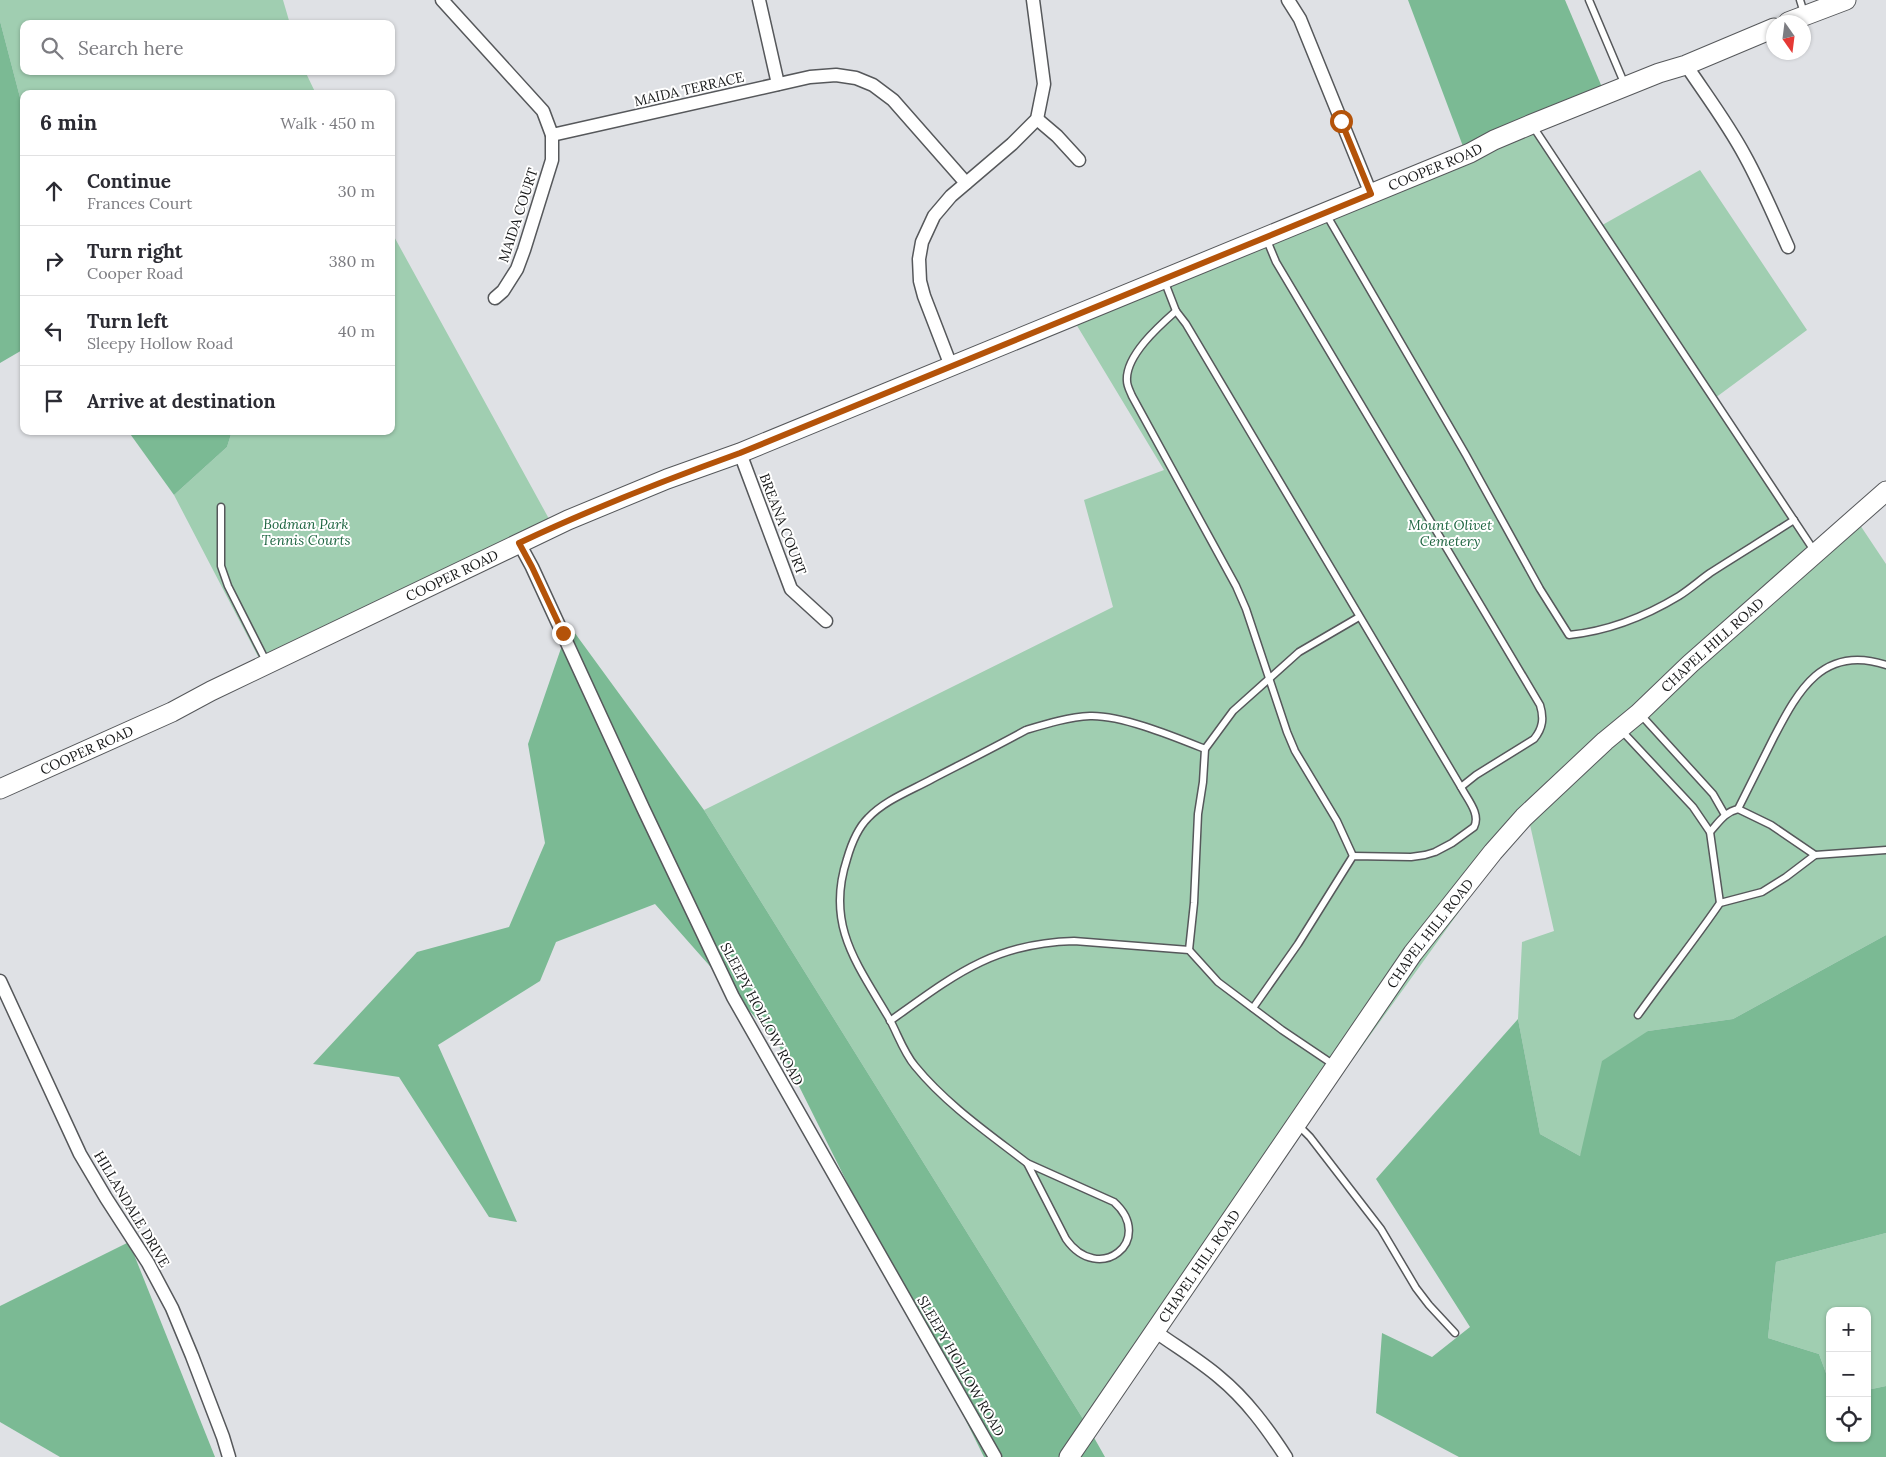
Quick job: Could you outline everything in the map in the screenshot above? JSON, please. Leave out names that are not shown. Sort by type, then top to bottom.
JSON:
[{"type":"street","points":[[442,0],[543,111],[552,135]]},
{"type":"street","points":[[759,0],[778,84]]},
{"type":"street","points":[[951,366],[924,296],[920,280],[919,259],[922,242],[934,216],[952,196],[1012,144],[1037,119],[1044,84],[1033,0]]},
{"type":"street","points":[[1288,0],[1300,19],[1371,194]]},
{"type":"street","points":[[1803,8],[1846,0]]},
{"type":"street","name":"COOPER ROAD","points":[[0,789],[172,712],[568,520],[658,483],[740,453],[1470,153],[1494,140],[1532,124],[1659,73],[1686,65],[1766,31]]},
{"type":"street","points":[[1686,65],[1727,125],[1744,154],[1764,191],[1788,247]]},
{"type":"street","name":"MAIDA TERRACE","points":[[552,135],[810,77],[836,75],[856,78],[874,86],[892,100],[966,183]]},
{"type":"street","points":[[1037,119],[1057,136],[1079,160]]},
{"type":"street","name":"MAIDA COURT","points":[[495,298],[503,291],[517,270],[522,256],[552,160],[552,135]]},
{"type":"street","name":"BREANA COURT","points":[[740,453],[791,588],[826,621]]},
{"type":"street","name":"CHAPEL HILL ROAD","points":[[1068,1457],[1156,1332],[1413,953],[1494,852],[1524,817],[1605,740],[1639,713],[1690,664],[1886,491]]},
{"type":"street","name":"SLEEPY HOLLOW ROAD","points":[[519,543],[532,567],[732,997],[996,1457]]},
{"type":"street","name":"HILLANDALE DRIVE","points":[[0,981],[80,1154],[148,1263],[172,1308],[196,1365],[229,1457]]},
{"type":"street","points":[[1156,1332],[1218,1376],[1240,1396],[1286,1457]]},
{"type":"lane","points":[[1589,0],[1626,86]]},
{"type":"lane","points":[[1532,124],[1668,333],[1816,554]]},
{"type":"lane","points":[[1325,213],[1466,454],[1540,589],[1569,635],[1610,627],[1651,612],[1681,595],[1709,574],[1794,520]]},
{"type":"lane","points":[[1265,237],[1276,262],[1540,704],[1542,723],[1540,732],[1534,739],[1476,775],[1461,787]]},
{"type":"lane","points":[[1164,279],[1176,311],[1196,340],[1476,814],[1478,821],[1474,827],[1452,843],[1435,852],[1411,857],[1354,856]]},
{"type":"lane","points":[[1176,311],[1160,326],[1132,360],[1128,370],[1127,382],[1132,396],[1236,586],[1246,609],[1295,751],[1337,821],[1354,856]]},
{"type":"lane","points":[[222,507],[221,566],[228,586],[268,664]]},
{"type":"lane","points":[[1189,950],[1194,903],[1198,814],[1203,782],[1205,749],[1233,711],[1299,652],[1359,616]]},
{"type":"lane","points":[[1738,809],[1792,703],[1808,681],[1826,669],[1848,662],[1864,661],[1886,665]]},
{"type":"lane","points":[[1639,713],[1713,794],[1725,815]]},
{"type":"lane","points":[[1027,1163],[1074,1250],[1084,1257],[1094,1260],[1114,1255],[1128,1242],[1130,1234],[1127,1218],[1123,1210],[1114,1202],[1027,1163],[952,1103],[908,1057],[890,1021],[864,980],[849,948],[839,906],[842,875],[851,846],[861,826],[889,801],[1026,730],[1050,723],[1090,716],[1103,717],[1170,735],[1205,749]]},
{"type":"lane","points":[[1620,729],[1692,807],[1710,832],[1720,903]]},
{"type":"lane","points":[[1710,832],[1725,815],[1730,811],[1738,809],[1770,825],[1815,855]]},
{"type":"lane","points":[[1638,1015],[1720,903],[1762,892],[1815,855],[1886,850]]},
{"type":"lane","points":[[1253,1008],[1298,944],[1354,856]]},
{"type":"lane","points":[[890,1021],[944,982],[971,966],[998,954],[1027,946],[1055,941],[1074,941],[1189,950],[1218,982],[1282,1030],[1336,1065]]},
{"type":"lane","points":[[1296,1123],[1310,1136],[1381,1229],[1416,1288],[1429,1305],[1455,1332]]},
{"type":"green space","points":[[0,0],[283,0],[289,20],[20,20],[20,75],[307,75],[314,90],[20,90],[20,97],[0,21]]},
{"type":"green space","points":[[1408,0],[1565,0],[1607,99],[1467,157]]},
{"type":"green space","points":[[0,21],[20,97],[20,351],[0,363]]},
{"type":"green space","name":"Mount Olivet Cemetery","points":[[1532,130],[1597,228],[1700,170],[1807,330],[1711,401],[1814,555],[1856,519],[1886,564],[1886,935],[1733,1019],[1648,1031],[1580,1156],[1540,1134],[1518,1019],[1522,942],[1554,931],[1528,816],[1088,1427],[704,810],[1113,607],[1084,500],[1164,470],[1073,319]]},
{"type":"green space","name":"Bodman Park Tennis Courts","points":[[395,238],[554,528],[262,664],[174,495],[227,447],[231,435],[395,435]]},
{"type":"green space","points":[[131,435],[231,435],[227,447],[174,495]]},
{"type":"green space","points":[[569,625],[704,810],[1105,1457],[984,1457],[777,1042],[655,904],[556,942],[540,981],[438,1045],[517,1222],[489,1217],[399,1077],[313,1064],[417,952],[509,927],[545,843],[528,744]]},
{"type":"green space","points":[[1886,935],[1886,1233],[1776,1262],[1768,1338],[1819,1354],[1826,1373],[1826,1442],[1871,1442],[1871,1389],[1886,1386],[1886,1457],[1459,1457],[1376,1413],[1382,1333],[1432,1357],[1470,1327],[1376,1179],[1518,1019],[1540,1134],[1580,1156],[1602,1061],[1648,1031],[1733,1019]]},
{"type":"green space","points":[[1886,1233],[1886,1386],[1871,1389],[1871,1307],[1826,1307],[1826,1373],[1819,1354],[1768,1338],[1776,1262]]},
{"type":"green space","points":[[129,1242],[215,1457],[60,1457],[0,1422],[0,1306]]},
{"type":"route","points":[[563,633],[519,543],[617,499],[740,453],[1371,194],[1341,121]]}]
